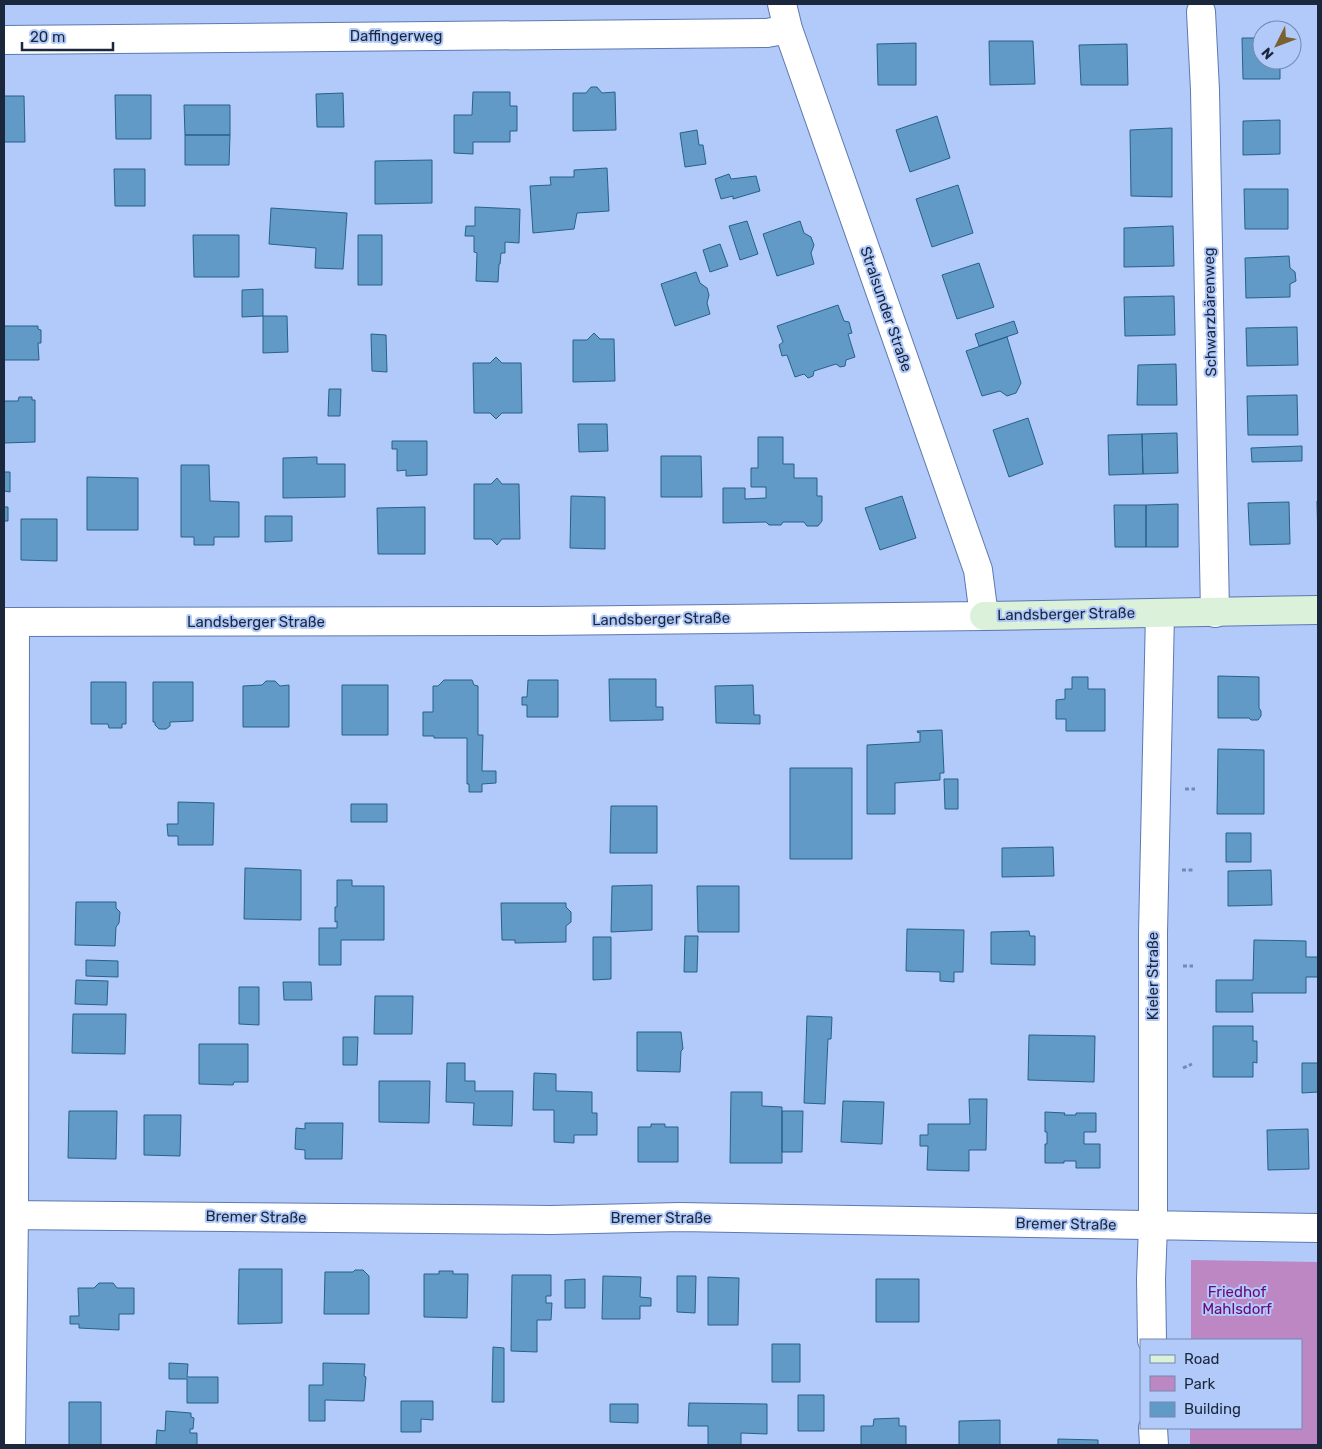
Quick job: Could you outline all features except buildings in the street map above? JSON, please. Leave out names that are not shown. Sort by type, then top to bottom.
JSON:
[{"type":"street","name":"Schwarzbärenweg","points":[[1201,12],[1205,90],[1216,612]]},
{"type":"street","name":"Daffingerweg","points":[[4,40],[758,34],[767,33],[785,16]]},
{"type":"street","name":"Stralsunder Straße","points":[[785,16],[978,570],[984,616]]},
{"type":"street","name":"Landsberger Straße","points":[[10,622],[559,620],[984,616],[1318,610]]},
{"type":"street","name":"Kieler Straße","points":[[1152,1339],[1152,933],[1160,613]]},
{"type":"street","points":[[10,622],[9,1215],[11,1445]]},
{"type":"street","name":"Bremer Straße","points":[[9,1215],[551,1220],[680,1217],[1318,1228]]},
{"type":"street","points":[[1154,1429],[1154,1445]]},
{"type":"green space","name":"Friedhof Mahlsdorf","points":[[1191,1260],[1318,1262],[1318,1445],[1190,1445],[1190,1429],[1302,1429],[1302,1339],[1191,1339]]}]
